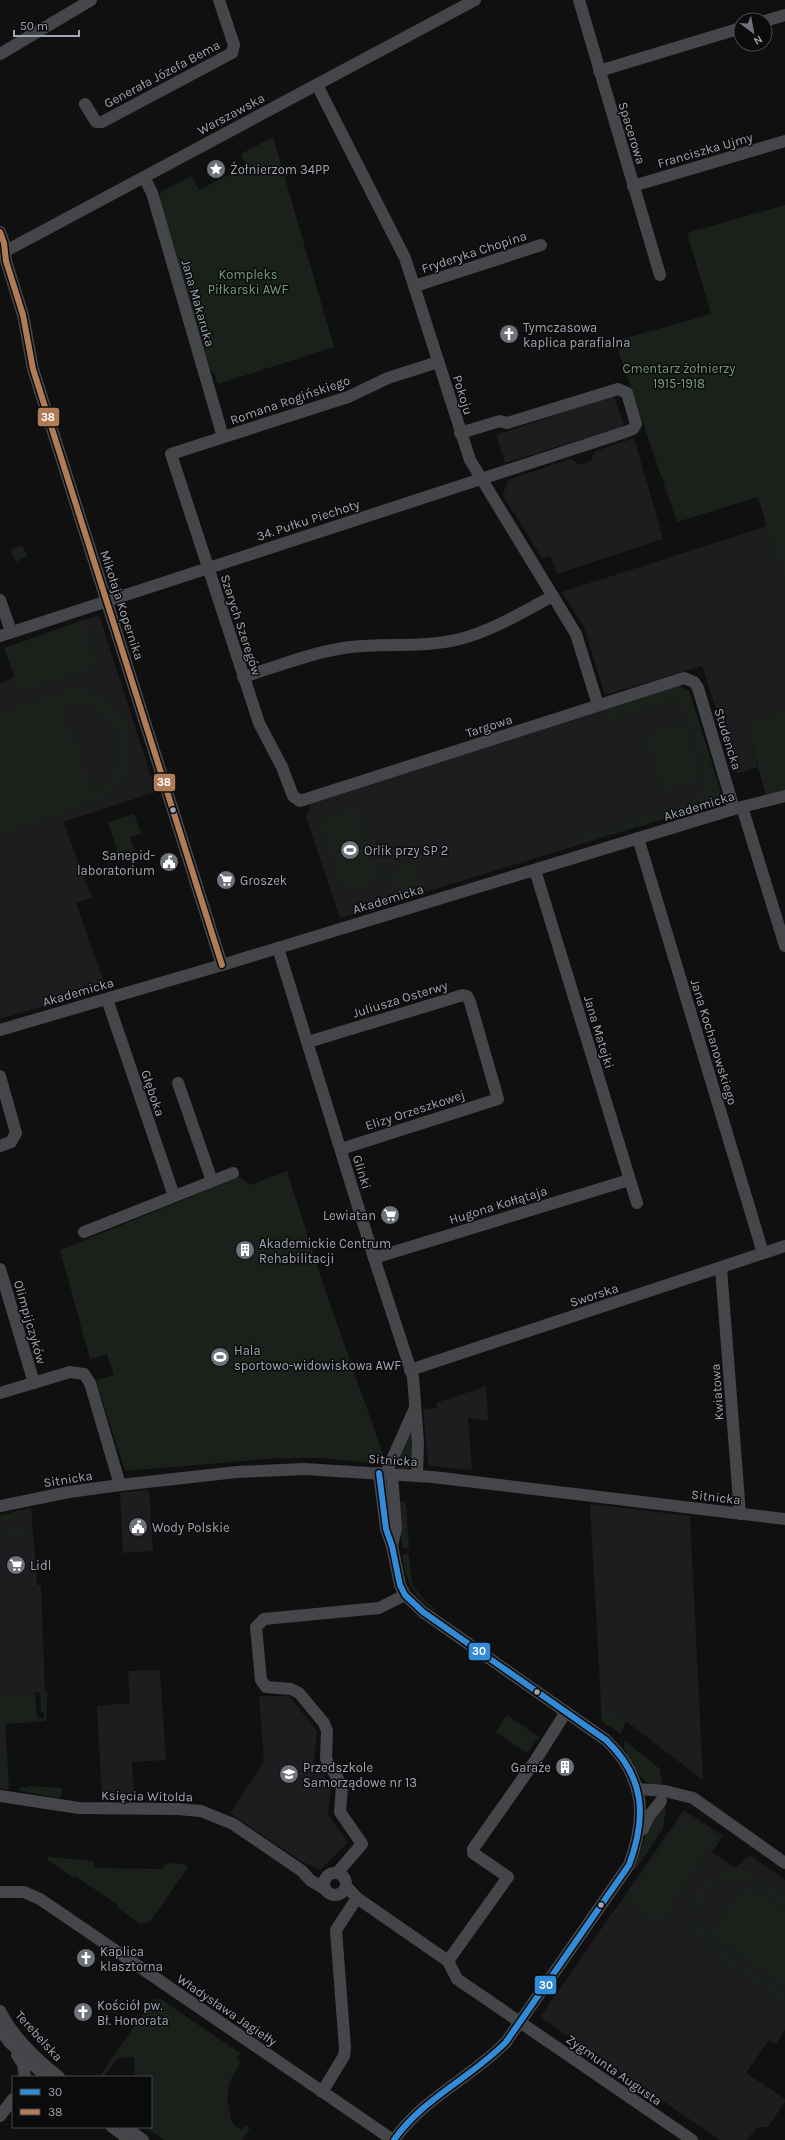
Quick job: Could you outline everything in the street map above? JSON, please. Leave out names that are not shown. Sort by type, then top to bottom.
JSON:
[{"type":"street","points":[[0,54],[75,4],[91,0]]},
{"type":"street","name":"Generała Józefa Bema","points":[[85,104],[96,122],[102,122],[232,53],[234,45],[219,0]]},
{"type":"street","name":"Warszawska","points":[[2,252],[475,0]]},
{"type":"street","name":"Spacerowa","points":[[579,0],[660,274]]},
{"type":"street","points":[[773,19],[785,15]]},
{"type":"street","points":[[599,71],[733,30]]},
{"type":"street","name":"Pokoju","points":[[317,85],[405,258],[460,433],[470,460],[576,634],[598,706]]},
{"type":"street","name":"Franciszka Ujmy","points":[[633,186],[785,141]]},
{"type":"street","name":"Jana Makaruka","points":[[144,177],[152,193],[223,437]]},
{"type":"street","name":"Mikołaja Kopernika","points":[[0,232],[2,252],[23,315],[33,369],[222,965]]},
{"type":"street","name":"Fryderyka Chopina","points":[[415,286],[541,245]]},
{"type":"street","name":"Romana Rogińskiego","points":[[171,454],[348,397],[388,378],[438,362]]},
{"type":"street","name":"34. Pułku Piechoty","points":[[6,633],[625,432],[633,429],[636,424],[626,393],[618,389],[508,423],[500,421],[460,433]]},
{"type":"street","name":"Szarych Szeregów","points":[[171,454],[259,723],[296,799]]},
{"type":"street","points":[[244,677],[329,651],[352,647],[438,644],[461,639],[478,634],[553,596]]},
{"type":"street","points":[[0,600],[6,633]]},
{"type":"street","name":"Targowa","points":[[296,799],[300,801],[679,679],[691,680]]},
{"type":"street","name":"Studencka","points":[[691,680],[698,688],[738,808],[780,910],[785,946]]},
{"type":"street","name":"Akademicka","points":[[0,1030],[222,965],[738,808],[785,796]]},
{"type":"street","name":"Jana Kochanowskiego","points":[[638,838],[763,1253]]},
{"type":"street","name":"Jana Matejki","points":[[535,870],[637,1203]]},
{"type":"street","name":"Glinki","points":[[278,948],[410,1370],[416,1406],[418,1443],[417,1476]]},
{"type":"street","name":"Juliusza Osterwy","points":[[308,1042],[463,995],[467,996],[498,1099]]},
{"type":"street","name":"Głęboka","points":[[107,999],[174,1196]]},
{"type":"street","points":[[0,1076],[16,1133],[11,1142],[0,1146]]},
{"type":"street","name":"Głęboka","points":[[178,1083],[212,1181]]},
{"type":"street","name":"Elizy Orzeszkowej","points":[[341,1149],[498,1099]]},
{"type":"street","points":[[84,1232],[233,1173]]},
{"type":"street","name":"Hugona Kołłątaja","points":[[374,1258],[629,1180]]},
{"type":"street","name":"Sworska","points":[[410,1370],[785,1246]]},
{"type":"street","name":"Kwiatowa","points":[[721,1268],[740,1514]]},
{"type":"street","name":"Olimpijczyków","points":[[0,1269],[34,1383]]},
{"type":"street","points":[[0,1393],[70,1372],[84,1374],[90,1383],[120,1485]]},
{"type":"street","points":[[416,1406],[386,1473],[386,1529],[392,1546],[400,1585],[405,1595],[424,1612],[613,1746],[625,1764],[637,1789],[641,1820],[637,1843]]},
{"type":"street","name":"Sitnicka","points":[[0,1506],[69,1492],[120,1485],[271,1470],[304,1469],[417,1476],[785,1519]]},
{"type":"street","points":[[338,1873],[362,1844],[340,1812],[342,1786],[326,1759],[327,1731],[324,1723],[299,1693],[291,1689],[266,1687],[261,1680],[256,1627],[264,1619],[379,1608],[405,1595]]},
{"type":"street","points":[[448,1961],[508,1878],[473,1853],[473,1849],[535,1761],[566,1712]]},
{"type":"street","points":[[637,1789],[665,1791],[693,1798],[785,1862]]},
{"type":"street","points":[[640,1803],[661,1801],[679,1795]]},
{"type":"street","name":"Księcia Witolda","points":[[0,1796],[79,1808],[177,1809],[201,1811],[233,1824],[302,1871],[325,1883]]},
{"type":"street","points":[[393,2140],[420,2109],[488,2060],[506,2042],[629,1865],[649,1816],[661,1801]]},
{"type":"street","points":[[331,1873],[338,1873],[344,1877],[343,1889],[333,1895],[325,1883],[331,1873]]},
{"type":"street","points":[[343,1889],[448,1961],[457,1979],[521,2022]]},
{"type":"street","name":"Władysława Jagiełły","points":[[0,1892],[24,1892],[40,1900],[393,2140]]},
{"type":"street","points":[[322,2092],[344,2056],[345,2048],[336,1930],[357,1898]]},
{"type":"street","name":"Terebelska","points":[[0,2011],[45,2074]]},
{"type":"street","name":"Zygmunta Augusta","points":[[521,2022],[692,2140]]},
{"type":"street","name":"Terebelska","points":[[0,2030],[23,2064],[25,2076]]},
{"type":"street","name":"Terebelska","points":[[10,2043],[45,2074]]},
{"type":"street","points":[[0,2116],[12,2100]]},
{"type":"street","points":[[0,2122],[12,2111]]},
{"type":"street","points":[[113,2128],[130,2140]]},
{"type":"street","points":[[127,2128],[143,2140]]},
{"type":"shaded area","points":[[614,395],[624,426],[505,463],[496,435]]},
{"type":"shaded area","points":[[634,438],[663,539],[557,574],[550,556],[542,558],[503,495],[508,480],[570,459],[580,465],[591,461],[596,451]]},
{"type":"shaded area","points":[[767,526],[785,586],[785,710],[746,721],[757,767],[737,774],[702,666],[605,695],[584,627],[562,592]]},
{"type":"shaded area","points":[[99,615],[156,792],[63,822],[92,898],[76,903],[106,988],[0,1019],[0,685],[14,676],[4,648]]},
{"type":"shaded area","points":[[679,686],[689,691],[721,792],[716,803],[340,918],[306,817],[311,804]]},
{"type":"shaded area","points":[[486,1386],[488,1421],[468,1418],[472,1470],[430,1466],[428,1464],[423,1409],[437,1408],[436,1403]]},
{"type":"shaded area","points":[[149,1490],[153,1551],[123,1553],[120,1493]]},
{"type":"shaded area","points":[[590,1504],[690,1516],[703,1780],[601,1702]]},
{"type":"shaded area","points":[[31,1508],[37,1585],[41,1585],[45,1692],[0,1695],[0,1516]]},
{"type":"shaded area","points":[[160,1670],[166,1760],[132,1762],[134,1801],[102,1801],[97,1706],[130,1703],[128,1671]]},
{"type":"shaded area","name":"Przedszkole Samorządowe nr 13","points":[[259,1696],[289,1696],[317,1731],[314,1761],[331,1786],[328,1815],[348,1842],[320,1870],[301,1861],[230,1813],[264,1762]]},
{"type":"shaded area","points":[[684,1810],[723,1836],[712,1852],[735,1868],[750,1855],[785,1880],[785,2030],[776,2044],[769,2040],[746,2073],[785,2099],[785,2102],[768,2127],[758,2127],[746,2140],[720,2140],[540,2017]]},
{"type":"green space","name":"Kompleks Piłkarski AWF","points":[[273,137],[334,347],[218,384],[215,375],[209,369],[159,200],[161,192],[191,176],[199,190],[246,166],[241,154]]},
{"type":"green space","name":"Cmentarz żołnierzy 1915-1918","points":[[785,205],[785,586],[758,497],[677,522],[615,341],[711,314],[687,233]]},
{"type":"green space","points":[[22,545],[27,556],[16,562],[10,550]]},
{"type":"green space","points":[[83,620],[96,660],[92,669],[20,693],[5,648]]},
{"type":"green space","points":[[85,684],[88,692],[106,700],[120,711],[128,726],[132,742],[131,759],[125,775],[114,789],[98,801],[0,835],[0,712]],"holes":[[[71,703],[89,706],[103,714],[113,726],[119,740],[120,755],[116,770],[106,782],[92,790],[63,705]]]},
{"type":"green space","points":[[679,686],[689,691],[720,792],[715,803],[574,845],[572,843],[582,835],[616,825],[622,827],[629,820],[643,818],[646,815],[692,801],[700,795],[701,786],[707,778],[690,725],[679,701],[672,700],[613,720],[607,719],[607,710]]},
{"type":"green space","points":[[785,710],[785,791],[766,795],[745,721]]},
{"type":"green space","points":[[684,722],[703,779],[663,792],[644,735]]},
{"type":"green space","name":"Orlik przy SP 2","points":[[356,807],[381,881],[344,893],[319,820]]},
{"type":"green space","points":[[134,814],[141,834],[130,837],[136,855],[120,860],[108,822]]},
{"type":"green space","points":[[417,862],[426,892],[399,900],[390,871]]},
{"type":"green space","points":[[287,1171],[323,1284],[384,1457],[372,1463],[322,1458],[279,1458],[125,1471],[96,1380],[114,1375],[107,1354],[90,1359],[60,1250],[240,1177],[250,1185]]},
{"type":"green space","points":[[410,1432],[412,1432],[412,1465],[406,1470],[398,1470],[396,1464]]},
{"type":"green space","points":[[404,1501],[406,1504],[409,1548],[404,1548],[402,1546],[398,1502]]},
{"type":"green space","points":[[31,1508],[37,1585],[41,1585],[42,1604],[40,1604],[38,1588],[33,1586],[28,1531],[31,1530]]},
{"type":"green space","points":[[21,1510],[23,1512],[21,1518],[0,1524],[0,1516]]},
{"type":"green space","points":[[21,1527],[26,1532],[27,1538],[0,1539],[0,1532]]},
{"type":"green space","points":[[404,1554],[409,1554],[412,1584],[425,1601],[436,1609],[433,1610],[426,1605],[412,1587],[406,1573],[402,1557]]},
{"type":"green space","points":[[47,1692],[46,1721],[5,1724],[9,1786],[7,1790],[0,1789],[0,1695],[35,1693],[37,1719],[44,1719],[44,1712],[41,1712],[40,1693]]},
{"type":"green space","points":[[601,1702],[626,1720],[621,1734],[601,1721]]},
{"type":"green space","points":[[507,1715],[539,1737],[527,1753],[496,1732]]},
{"type":"green space","points":[[624,1740],[660,1769],[662,1788],[646,1782],[637,1773],[624,1749]]},
{"type":"green space","points":[[29,1786],[62,1788],[62,1793],[59,1798],[20,1791],[20,1787],[28,1788]]},
{"type":"green space","points":[[664,1804],[666,1807],[663,1829],[636,1869],[635,1866],[649,1826]]},
{"type":"green space","points":[[685,1815],[717,1837],[672,1903],[675,1905],[660,1925],[625,1900]]},
{"type":"green space","points":[[48,1857],[93,1861],[95,1868],[164,1869],[165,1863],[184,1864],[188,1867],[150,1922],[140,1924],[117,1907],[118,1905],[75,1876],[73,1878],[48,1860]]},
{"type":"green space","points":[[737,1871],[752,1874],[785,1897],[785,1907],[763,1890],[751,1883],[744,1880],[730,1879],[715,1885],[704,1897],[699,1912],[700,1926],[710,1942],[785,1995],[785,2004],[704,1947],[696,1934],[692,1921],[692,1908],[695,1897],[701,1888],[710,1880],[722,1874]]},
{"type":"green space","points":[[746,1884],[785,1911],[785,1987],[710,1934]]},
{"type":"green space","points":[[153,1999],[162,2000],[241,2054],[237,2057],[240,2063],[229,2083],[227,2104],[229,2105],[230,2117],[235,2125],[241,2130],[245,2125],[250,2128],[242,2140],[164,2140],[146,2128],[152,2128],[152,2076],[135,2076],[134,2057],[117,2058],[105,2076],[100,2076]]},
{"type":"transit line","name":"38","points":[[0,232],[4,243],[6,261],[23,315],[33,369],[222,965]]},
{"type":"transit line","name":"30","points":[[379,1473],[386,1529],[392,1546],[400,1585],[405,1595],[423,1612],[606,1740],[629,1768],[639,1798],[640,1814],[635,1847],[629,1865],[506,2042],[478,2067],[419,2112],[394,2140]]},
{"type":"place","name":"Żołnierzom 34PP","points":[[216,169]]},
{"type":"place","name":"Tymczasowa kaplica parafialna","points":[[509,334]]},
{"type":"place","name":"Orlik przy SP 2","points":[[350,850]]},
{"type":"place","name":"Sanepid- laboratorium","points":[[169,862]]},
{"type":"place","name":"Groszek","points":[[226,880]]},
{"type":"place","name":"Lewiatan","points":[[390,1215]]},
{"type":"place","name":"Akademickie Centrum Rehabilitacji","points":[[245,1250]]},
{"type":"place","name":"Hala sportowo-widowiskowa AWF","points":[[220,1357]]},
{"type":"place","name":"Wody Polskie","points":[[138,1527]]},
{"type":"place","name":"Lidl","points":[[16,1565]]},
{"type":"place","name":"Garaże","points":[[565,1767]]},
{"type":"place","name":"Przedszkole Samorządowe nr 13","points":[[289,1774]]},
{"type":"place","name":"Kaplica klasztorna","points":[[86,1958]]},
{"type":"place","name":"Kościół pw. Bł. Honorata","points":[[83,2012]]}]
